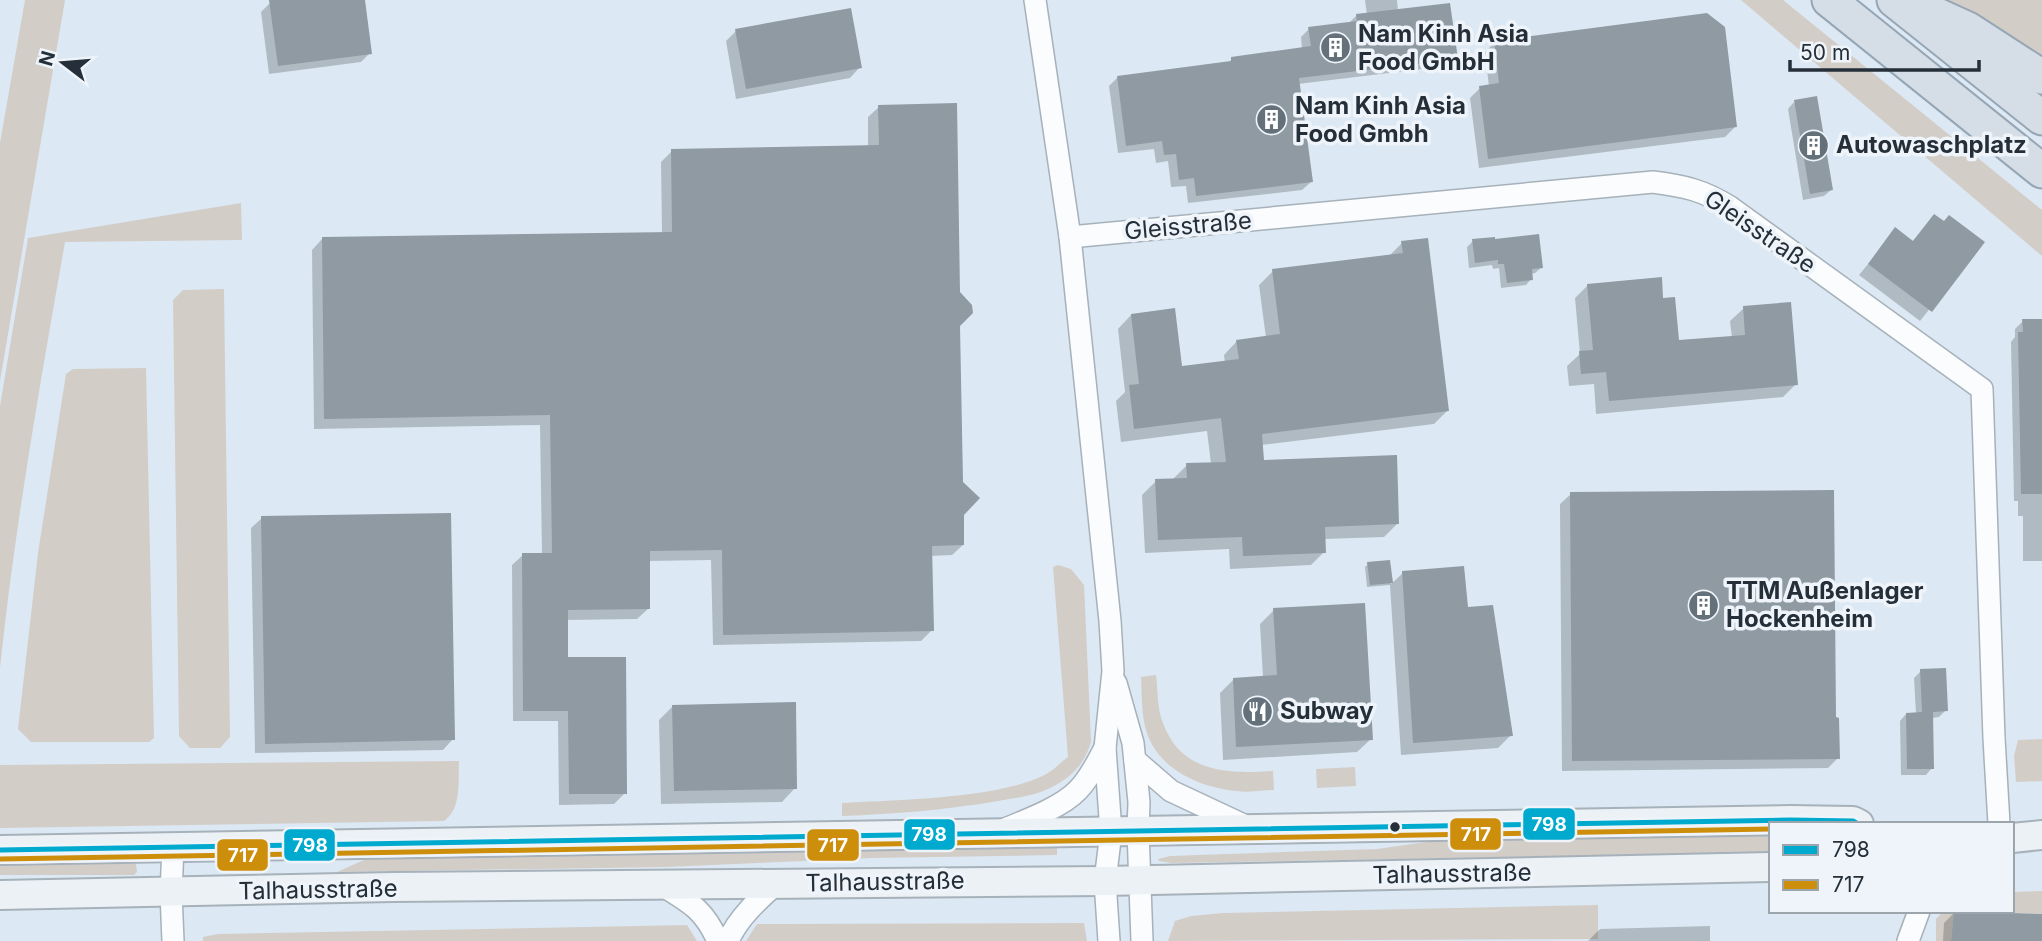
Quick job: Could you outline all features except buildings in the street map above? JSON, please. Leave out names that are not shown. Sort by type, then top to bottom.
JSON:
[{"type":"highway","points":[[1829,0],[2042,171]]},
{"type":"highway","points":[[1894,0],[2042,118]]},
{"type":"highway","points":[[1902,0],[1968,29],[2042,77]]},
{"type":"main road","name":"Talhausstraße","points":[[0,850],[1790,820],[1855,822]]},
{"type":"main road","points":[[2014,838],[2042,835]]},
{"type":"main road","name":"Talhausstraße","points":[[0,895],[407,887],[1105,881],[1769,867]]},
{"type":"street","points":[[1035,0],[1070,237],[1110,621],[1113,671],[1105,748],[1124,831],[1139,880],[1142,941]]},
{"type":"street","name":"Gleisstraße","points":[[1070,237],[1653,183],[1685,186],[1710,194],[1982,389],[1999,822]]},
{"type":"street","points":[[1110,941],[1105,881],[1124,831],[1139,802],[1135,760],[1113,671]]},
{"type":"street","points":[[993,834],[1043,813],[1076,793],[1091,775],[1105,748]]},
{"type":"street","points":[[1135,760],[1171,791],[1252,829]]},
{"type":"street","points":[[173,847],[173,941]]},
{"type":"street","points":[[728,941],[733,929],[777,883]]},
{"type":"street","points":[[663,886],[708,919],[718,941]]},
{"type":"street","points":[[1900,913],[1902,941]]},
{"type":"street","points":[[1908,941],[1918,913]]},
{"type":"shaded area","points":[[25,0],[65,0],[0,381],[0,143]]},
{"type":"shaded area","points":[[1741,0],[1783,0],[2042,210],[2042,256]]},
{"type":"shaded area","points":[[1947,0],[2042,0],[2042,64]]},
{"type":"shaded area","points":[[241,203],[242,240],[65,242],[37,401],[0,668],[0,406],[28,238]]},
{"type":"shaded area","points":[[224,289],[230,737],[220,748],[190,748],[179,736],[173,300],[183,290]]},
{"type":"shaded area","points":[[146,368],[154,738],[149,742],[31,742],[18,729],[38,553],[66,374],[73,369]]},
{"type":"shaded area","points":[[1058,565],[1071,569],[1084,585],[1091,741],[1076,769],[1065,780],[1050,788],[1024,796],[940,809],[842,816],[842,803],[920,799],[980,793],[1008,787],[1051,771],[1068,757],[1053,567]]},
{"type":"shaded area","points":[[1156,675],[1161,718],[1171,740],[1181,752],[1208,767],[1239,772],[1273,771],[1274,790],[1241,792],[1209,786],[1184,775],[1163,759],[1148,736],[1142,707],[1141,677]]},
{"type":"shaded area","points":[[2042,739],[2042,781],[2016,782],[2014,756],[2018,740]]},
{"type":"shaded area","points":[[459,761],[456,802],[450,816],[444,821],[0,828],[0,765]]},
{"type":"shaded area","points":[[1355,767],[1356,786],[1317,788],[1316,769]]},
{"type":"shaded area","points":[[1769,830],[1769,853],[1171,863],[1158,859],[1170,856],[1377,849],[1475,835]]},
{"type":"shaded area","points":[[1057,846],[1057,855],[872,858],[666,867],[337,872],[375,855]]},
{"type":"shaded area","points":[[115,861],[136,864],[137,872],[134,875],[0,875],[0,863]]},
{"type":"shaded area","points":[[2042,891],[2042,914],[2014,913],[2014,892]]},
{"type":"shaded area","points":[[1598,905],[1598,939],[1168,941],[1175,921],[1191,916],[1223,913]]},
{"type":"shaded area","points":[[1942,913],[1954,913],[1951,941],[1936,941],[1936,919]]},
{"type":"shaded area","points":[[1084,923],[1087,941],[746,941],[757,924]]},
{"type":"shaded area","points":[[687,925],[697,941],[203,941],[203,937],[218,934]]},
{"type":"transit line","name":"798","points":[[0,850],[1790,820],[1855,822]]},
{"type":"transit line","name":"717","points":[[0,859],[1769,829]]},
{"type":"place","name":"Nam Kinh Asia Food GmbH","points":[[1335,48]]},
{"type":"place","name":"Nam Kinh Asia Food Gmbh","points":[[1272,120]]},
{"type":"place","name":"Autowaschplatz","points":[[1813,145]]},
{"type":"place","name":"TTM Außenlager Hockenheim","points":[[1703,605]]},
{"type":"place","name":"Subway","points":[[1257,711]]}]
